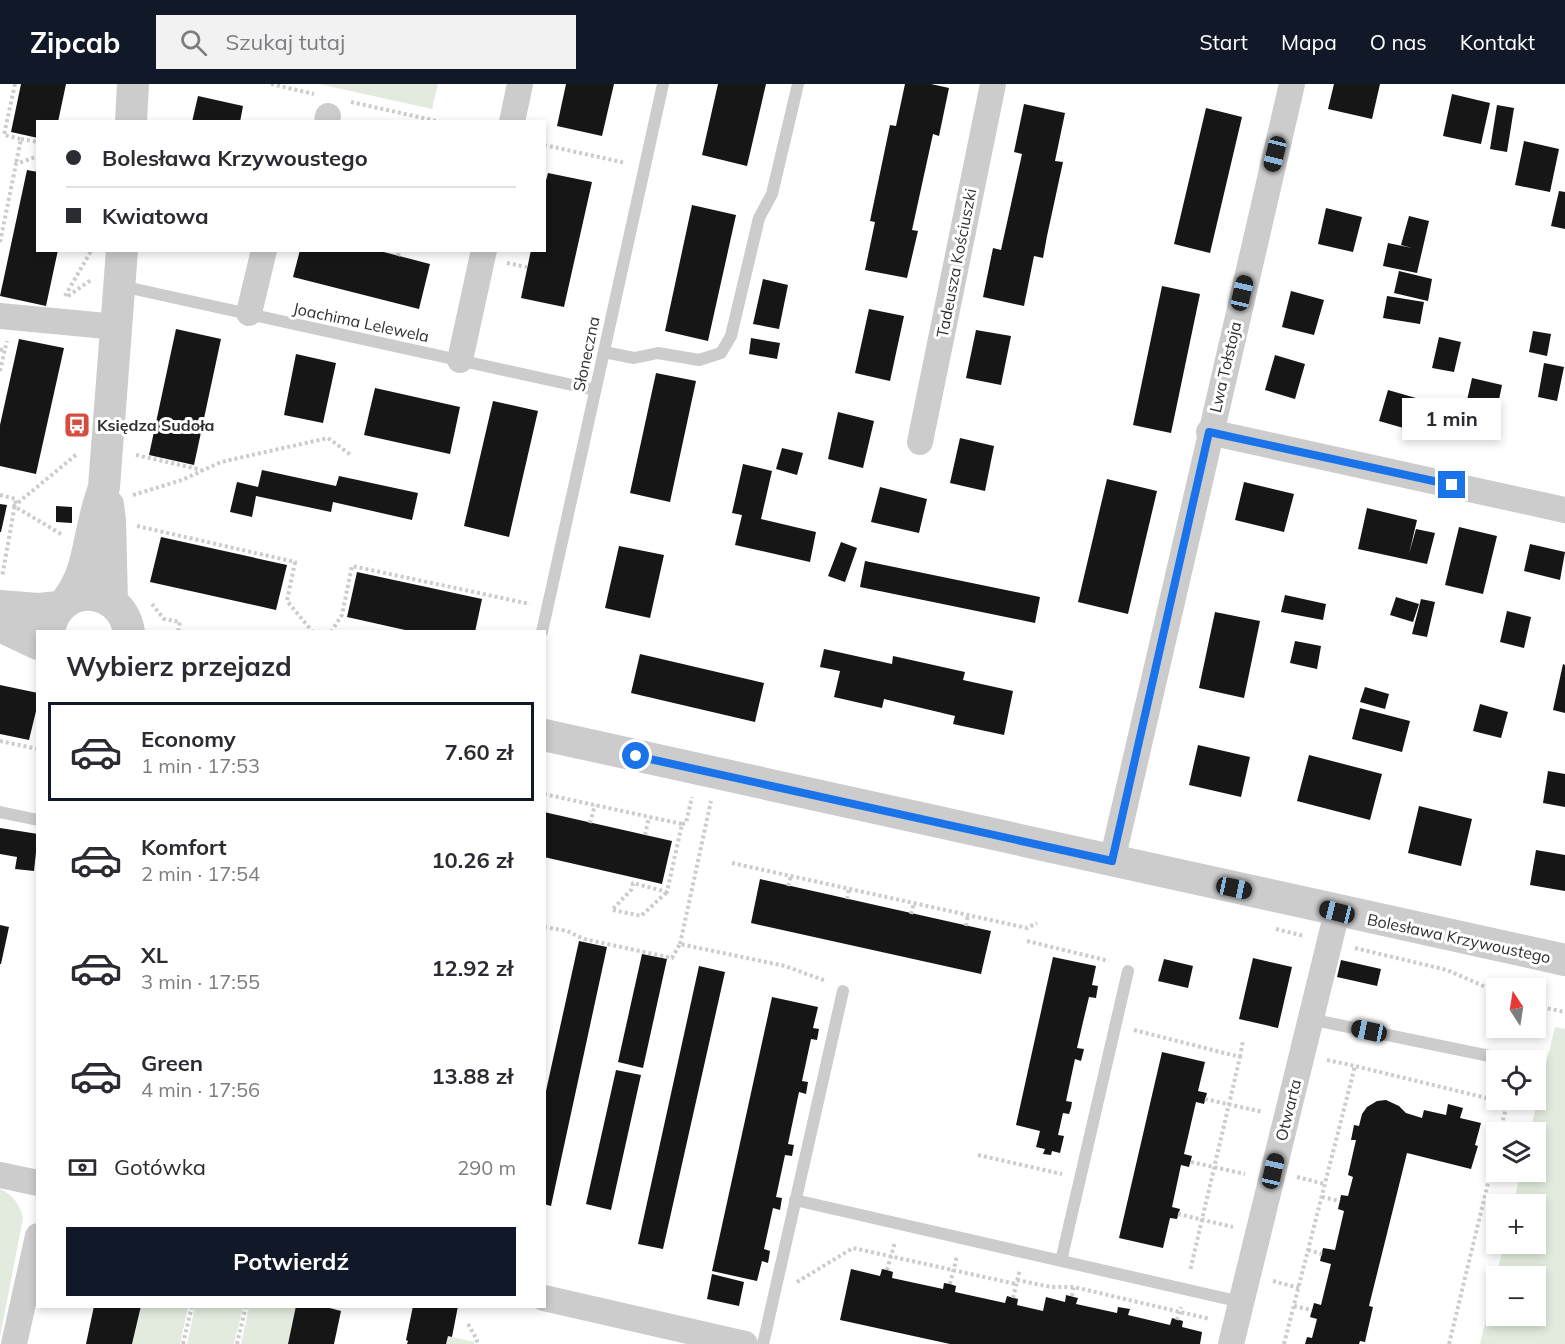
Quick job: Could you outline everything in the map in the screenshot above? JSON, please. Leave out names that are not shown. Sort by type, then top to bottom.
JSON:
[{"type":"street","points":[[131,120],[133,84]]},
{"type":"street","points":[[512,120],[520,84]]},
{"type":"street","name":"Tadeusza Kościuszki","points":[[920,442],[993,84]]},
{"type":"street","name":"Lwa Tołstoja","points":[[1112,861],[1209,432],[1292,84]]},
{"type":"street","points":[[122,252],[117,327],[117,491],[110,520],[127,621]]},
{"type":"street","points":[[249,313],[264,252]]},
{"type":"street","points":[[460,360],[484,252]]},
{"type":"street","points":[[0,316],[117,327]]},
{"type":"street","points":[[1209,432],[1565,510]]},
{"type":"street","points":[[59,613],[82,578],[94,519],[117,491]]},
{"type":"street","points":[[59,613],[79,595],[91,594],[102,596],[127,621]]},
{"type":"street","points":[[0,606],[59,613]]},
{"type":"street","points":[[0,626],[36,643]]},
{"type":"street","name":"Bolesława Krzywoustego","points":[[546,735],[1337,912],[1565,960]]},
{"type":"street","name":"Otwarta","points":[[1231,1344],[1337,912]]},
{"type":"street","points":[[0,1175],[36,1183]]},
{"type":"street","points":[[14,1344],[36,1245]]},
{"type":"street","points":[[546,1298],[745,1344]]},
{"type":"lane","name":"Słoneczna","points":[[543,630],[663,84]]},
{"type":"lane","points":[[603,352],[634,358],[658,353],[699,360],[721,353],[731,336],[759,218],[772,194],[798,84]]},
{"type":"lane","name":"Joachima Lelewela","points":[[120,285],[595,390]]},
{"type":"lane","points":[[0,812],[36,820]]},
{"type":"lane","points":[[1062,1261],[1128,971]]},
{"type":"lane","points":[[763,1344],[843,991]]},
{"type":"lane","points":[[1310,1019],[1486,1055]]},
{"type":"lane","points":[[795,1200],[1241,1302]]},
{"type":"path","points":[[15,84],[4,135],[36,142]]},
{"type":"path","points":[[271,84],[324,111]]},
{"type":"path","points":[[350,102],[432,120]]},
{"type":"path","points":[[0,243],[21,139]]},
{"type":"path","points":[[546,145],[644,167]]},
{"type":"path","points":[[16,164],[36,157]]},
{"type":"path","points":[[63,300],[90,252]]},
{"type":"path","points":[[0,371],[5,349]]},
{"type":"path","points":[[117,491],[182,480],[221,462],[328,438],[351,455]]},
{"type":"path","points":[[14,506],[84,448]]},
{"type":"path","points":[[132,454],[202,470]]},
{"type":"path","points":[[0,495],[16,499],[1,582]]},
{"type":"path","points":[[14,506],[65,536]]},
{"type":"path","points":[[127,524],[295,562],[287,601],[311,630]]},
{"type":"path","points":[[332,630],[342,615],[352,566],[537,605]]},
{"type":"path","points":[[178,630],[180,622]]},
{"type":"path","points":[[0,741],[36,749]]},
{"type":"path","points":[[546,794],[682,824],[686,823],[692,797]]},
{"type":"path","points":[[546,927],[567,931],[584,939],[672,958],[680,944],[711,801]]},
{"type":"path","points":[[590,823],[595,805]]},
{"type":"path","points":[[645,835],[649,817]]},
{"type":"path","points":[[667,892],[633,883],[631,890],[612,910],[641,916],[667,892],[682,824]]},
{"type":"path","points":[[732,863],[1027,928],[1037,923]]},
{"type":"path","points":[[788,886],[791,876]]},
{"type":"path","points":[[847,899],[849,889]]},
{"type":"path","points":[[912,914],[914,903]]},
{"type":"path","points":[[966,926],[968,915]]},
{"type":"path","points":[[1292,934],[1447,970],[1486,987]]},
{"type":"path","points":[[1027,941],[1110,960],[1107,971]]},
{"type":"path","points":[[680,944],[785,966],[819,977],[843,991]]},
{"type":"path","points":[[1546,1008],[1565,1012]]},
{"type":"path","points":[[1116,1026],[1239,1057]]},
{"type":"path","points":[[1186,1290],[1243,1040]]},
{"type":"path","points":[[1284,1344],[1355,1066],[1486,1096]]},
{"type":"path","points":[[1205,1099],[1286,1117]]},
{"type":"path","points":[[978,1155],[1082,1179]]},
{"type":"path","points":[[1191,1162],[1271,1180]]},
{"type":"path","points":[[1449,1344],[1488,1182]]},
{"type":"path","points":[[1322,1197],[1340,1201]]},
{"type":"path","points":[[1178,1214],[1258,1232]]},
{"type":"path","points":[[887,1270],[899,1224]]},
{"type":"path","points":[[950,1284],[962,1238]]},
{"type":"path","points":[[774,1297],[853,1248],[1017,1282],[1050,1287],[1074,1287],[1220,1321]]},
{"type":"path","points":[[1308,1250],[1322,1254]]},
{"type":"path","points":[[1013,1298],[1024,1253]]},
{"type":"path","points":[[1294,1306],[1312,1310]]},
{"type":"path","points":[[183,1344],[192,1308]]},
{"type":"path","points":[[237,1344],[246,1308]]},
{"type":"path","points":[[468,1324],[477,1340],[476,1344]]},
{"type":"shaded area","points":[[319,84],[438,84],[432,109]]},
{"type":"shaded area","points":[[1555,1027],[1565,1029],[1565,1344],[1480,1344],[1486,1319],[1486,1326],[1546,1326],[1546,1266],[1499,1266],[1502,1254],[1546,1254],[1546,1194],[1516,1194],[1518,1182],[1546,1182],[1546,1122],[1532,1122],[1535,1110],[1546,1110],[1546,1065]]},
{"type":"shaded area","points":[[0,1189],[15,1200],[23,1218],[0,1337]]},
{"type":"shaded area","points":[[141,1308],[188,1308],[180,1344],[132,1344]]},
{"type":"shaded area","points":[[195,1308],[243,1308],[234,1344],[187,1344]]},
{"type":"shaded area","points":[[249,1308],[296,1308],[288,1344],[241,1344]]},
{"type":"shaded area","points":[[448,1336],[474,1342],[474,1344],[446,1344]]},
{"type":"building","points":[[21,84],[66,84],[58,120],[36,120],[36,138],[11,132]]},
{"type":"building","points":[[566,84],[614,84],[602,136],[557,126]]},
{"type":"building","points":[[718,84],[766,84],[747,166],[702,155]]},
{"type":"building","points":[[905,84],[931,84],[949,88],[939,136],[933,134],[912,230],[918,231],[907,278],[865,270],[875,222],[870,221],[890,125],[896,126]]},
{"type":"building","points":[[1334,84],[1380,84],[1372,119],[1328,109]]},
{"type":"building","points":[[1452,94],[1490,103],[1481,144],[1443,136]]},
{"type":"building","points":[[198,96],[243,106],[240,120],[192,120]]},
{"type":"building","points":[[1024,104],[1065,113],[1055,161],[1063,162],[1043,258],[1034,256],[1024,306],[983,297],[993,248],[1001,250],[1022,154],[1014,152]]},
{"type":"building","points":[[1497,105],[1514,108],[1507,152],[1490,149]]},
{"type":"building","points":[[1206,108],[1242,117],[1210,253],[1174,244]]},
{"type":"building","points":[[1524,141],[1559,149],[1550,192],[1515,185]]},
{"type":"building","points":[[27,170],[36,172],[36,252],[58,252],[46,306],[0,296]]},
{"type":"building","points":[[548,173],[592,182],[564,307],[521,298],[531,252],[546,252],[546,180]]},
{"type":"building","points":[[1559,191],[1565,192],[1565,229],[1551,226]]},
{"type":"building","points":[[692,205],[736,215],[708,341],[665,331]]},
{"type":"building","points":[[1326,208],[1362,217],[1353,252],[1318,244]]},
{"type":"building","points":[[1409,216],[1429,221],[1417,273],[1383,266],[1388,243],[1412,248],[1401,245]]},
{"type":"building","points":[[299,252],[384,252],[430,264],[419,309],[293,277]]},
{"type":"building","points":[[1399,271],[1432,279],[1428,301],[1394,293]]},
{"type":"building","points":[[763,279],[788,285],[779,329],[753,324]]},
{"type":"building","points":[[1162,286],[1200,294],[1171,433],[1133,425]]},
{"type":"building","points":[[1291,291],[1324,300],[1314,335],[1282,327]]},
{"type":"building","points":[[1387,296],[1424,302],[1420,324],[1383,318]]},
{"type":"building","points":[[869,309],[904,316],[890,381],[855,373]]},
{"type":"building","points":[[176,329],[221,339],[194,465],[149,455]]},
{"type":"building","points":[[976,330],[1011,336],[1001,385],[966,378]]},
{"type":"building","points":[[1533,331],[1551,334],[1547,356],[1529,352]]},
{"type":"building","points":[[1439,337],[1461,342],[1454,372],[1432,368]]},
{"type":"building","points":[[751,338],[780,343],[777,359],[749,354]]},
{"type":"building","points":[[19,339],[64,348],[36,474],[0,466],[0,425]]},
{"type":"building","points":[[296,354],[336,363],[323,423],[284,415]]},
{"type":"building","points":[[1275,355],[1305,364],[1295,399],[1265,390]]},
{"type":"building","points":[[1544,363],[1564,367],[1557,401],[1538,397]]},
{"type":"building","points":[[656,373],[696,381],[670,502],[630,493]]},
{"type":"building","points":[[1472,378],[1502,385],[1494,424],[1463,418]]},
{"type":"building","points":[[375,388],[460,407],[450,454],[364,435]]},
{"type":"building","points":[[1388,390],[1423,400],[1414,431],[1379,421]]},
{"type":"building","points":[[493,401],[538,411],[509,537],[464,526]]},
{"type":"building","points":[[838,412],[874,421],[863,468],[828,459]]},
{"type":"building","points":[[960,438],[994,446],[985,491],[950,483]]},
{"type":"building","points":[[782,448],[803,453],[797,475],[776,469]]},
{"type":"building","points":[[743,464],[772,471],[761,519],[816,532],[810,562],[735,545],[742,515],[732,513]]},
{"type":"building","points":[[262,470],[336,486],[339,476],[418,493],[412,520],[333,502],[331,512],[256,496],[252,517],[230,512],[237,482],[258,487]]},
{"type":"building","points":[[1107,479],[1157,491],[1128,614],[1078,602]]},
{"type":"building","points":[[1244,482],[1294,494],[1284,532],[1235,520]]},
{"type":"building","points":[[880,487],[927,499],[919,533],[871,522]]},
{"type":"building","points":[[0,504],[7,505],[1,532],[0,532]]},
{"type":"building","points":[[56,506],[72,507],[72,523],[56,522]]},
{"type":"building","points":[[1367,508],[1417,520],[1409,554],[1416,529],[1435,533],[1427,564],[1358,549]]},
{"type":"building","points":[[1459,527],[1497,536],[1483,594],[1445,585]]},
{"type":"building","points":[[161,537],[287,565],[276,610],[150,582]]},
{"type":"building","points":[[841,542],[857,548],[845,582],[828,576]]},
{"type":"building","points":[[1530,544],[1565,552],[1560,580],[1524,571]]},
{"type":"building","points":[[619,546],[664,555],[650,618],[605,608]]},
{"type":"building","points":[[865,561],[1040,597],[1035,623],[860,587]]},
{"type":"building","points":[[357,572],[482,599],[475,630],[405,630],[347,617]]},
{"type":"building","points":[[1285,595],[1326,604],[1323,620],[1281,612]]},
{"type":"building","points":[[1396,597],[1419,604],[1413,622],[1390,615]]},
{"type":"building","points":[[1421,599],[1435,602],[1427,637],[1412,634]]},
{"type":"building","points":[[1507,611],[1531,617],[1524,648],[1500,642]]},
{"type":"building","points":[[1215,612],[1260,621],[1244,698],[1199,688]]},
{"type":"building","points":[[1295,641],[1321,646],[1317,669],[1290,663]]},
{"type":"building","points":[[824,649],[892,664],[893,656],[965,672],[963,680],[1013,691],[1004,735],[953,724],[955,716],[884,699],[882,708],[834,697],[840,671],[820,667]]},
{"type":"building","points":[[640,654],[764,683],[755,722],[631,693]]},
{"type":"building","points":[[1563,664],[1565,665],[1565,713],[1553,710]]},
{"type":"building","points":[[0,685],[36,693],[36,711],[29,740],[0,734]]},
{"type":"building","points":[[1365,687],[1389,694],[1385,709],[1360,702]]},
{"type":"building","points":[[1480,704],[1508,712],[1501,738],[1473,731]]},
{"type":"building","points":[[1360,708],[1410,721],[1402,752],[1352,739]]},
{"type":"building","points":[[1198,745],[1250,757],[1241,797],[1189,785]]},
{"type":"building","points":[[1309,755],[1382,774],[1370,820],[1297,801]]},
{"type":"building","points":[[1548,771],[1565,774],[1565,807],[1543,803]]},
{"type":"building","points":[[1419,806],[1472,819],[1461,866],[1408,853]]},
{"type":"building","points":[[546,812],[672,841],[662,884],[546,857]]},
{"type":"building","points":[[0,828],[36,834],[34,871],[15,869],[17,857],[0,854]]},
{"type":"building","points":[[1536,850],[1565,855],[1565,891],[1530,885]]},
{"type":"building","points":[[760,879],[991,931],[981,974],[751,923]]},
{"type":"building","points":[[0,925],[9,927],[1,964],[0,964]]},
{"type":"building","points":[[579,941],[607,947],[551,1206],[546,1205],[546,1091]]},
{"type":"building","points":[[642,954],[667,959],[643,1068],[618,1062]]},
{"type":"building","points":[[1053,957],[1096,966],[1092,985],[1098,986],[1096,998],[1089,997],[1077,1048],[1084,1049],[1081,1061],[1075,1059],[1066,1101],[1072,1102],[1071,1108],[1069,1114],[1063,1113],[1058,1135],[1064,1136],[1060,1153],[1052,1151],[1051,1155],[1043,1154],[1045,1149],[1036,1147],[1040,1131],[1016,1125]]},
{"type":"building","points":[[1253,958],[1292,967],[1278,1028],[1239,1019]]},
{"type":"building","points":[[1164,959],[1193,966],[1188,988],[1158,981]]},
{"type":"building","points":[[1341,960],[1381,969],[1377,986],[1337,977]]},
{"type":"building","points":[[699,966],[725,972],[663,1249],[638,1244]]},
{"type":"building","points":[[772,997],[818,1007],[813,1028],[819,1029],[817,1040],[811,1039],[802,1081],[808,1082],[806,1094],[799,1092],[788,1144],[794,1145],[792,1156],[785,1155],[776,1197],[782,1198],[780,1210],[773,1208],[764,1249],[770,1251],[768,1263],[762,1261],[757,1281],[712,1271]]},
{"type":"building","points":[[1162,1052],[1205,1062],[1198,1091],[1207,1093],[1204,1104],[1196,1102],[1184,1154],[1192,1156],[1189,1167],[1181,1165],[1172,1207],[1180,1209],[1177,1219],[1170,1218],[1163,1248],[1119,1238]]},
{"type":"building","points":[[616,1070],[641,1075],[611,1210],[586,1204]]},
{"type":"building","points":[[1386,1100],[1399,1106],[1406,1113],[1422,1118],[1424,1110],[1446,1115],[1448,1104],[1463,1108],[1460,1118],[1481,1123],[1475,1145],[1478,1146],[1471,1169],[1407,1153],[1369,1306],[1373,1307],[1365,1342],[1305,1344],[1307,1337],[1312,1338],[1317,1319],[1310,1317],[1314,1303],[1321,1305],[1331,1264],[1320,1261],[1323,1248],[1335,1250],[1344,1211],[1338,1209],[1341,1195],[1348,1196],[1353,1177],[1348,1175],[1356,1140],[1351,1140],[1354,1125],[1359,1126],[1362,1114],[1367,1107],[1377,1101]]},
{"type":"building","points":[[851,1269],[880,1276],[882,1269],[887,1270],[893,1272],[892,1278],[943,1289],[944,1283],[950,1284],[956,1286],[955,1292],[1005,1303],[1007,1296],[1018,1299],[1017,1305],[1043,1311],[1046,1297],[1065,1302],[1066,1295],[1078,1298],[1076,1304],[1117,1313],[1118,1307],[1130,1309],[1128,1315],[1170,1325],[1172,1318],[1183,1321],[1182,1327],[1202,1332],[1200,1344],[950,1344],[840,1320]]},
{"type":"building","points":[[712,1274],[744,1282],[739,1306],[707,1299]]},
{"type":"building","points":[[94,1308],[141,1308],[132,1344],[86,1344]]},
{"type":"building","points":[[296,1308],[330,1308],[341,1311],[334,1344],[288,1344]]},
{"type":"building","points":[[413,1308],[458,1308],[452,1337],[448,1336],[446,1344],[407,1344]]},
{"type":"place","name":"Księdza Sudoła","points":[[77,425]]},
{"type":"route","points":[[636,756],[1112,861],[1209,432],[1452,485]]}]
